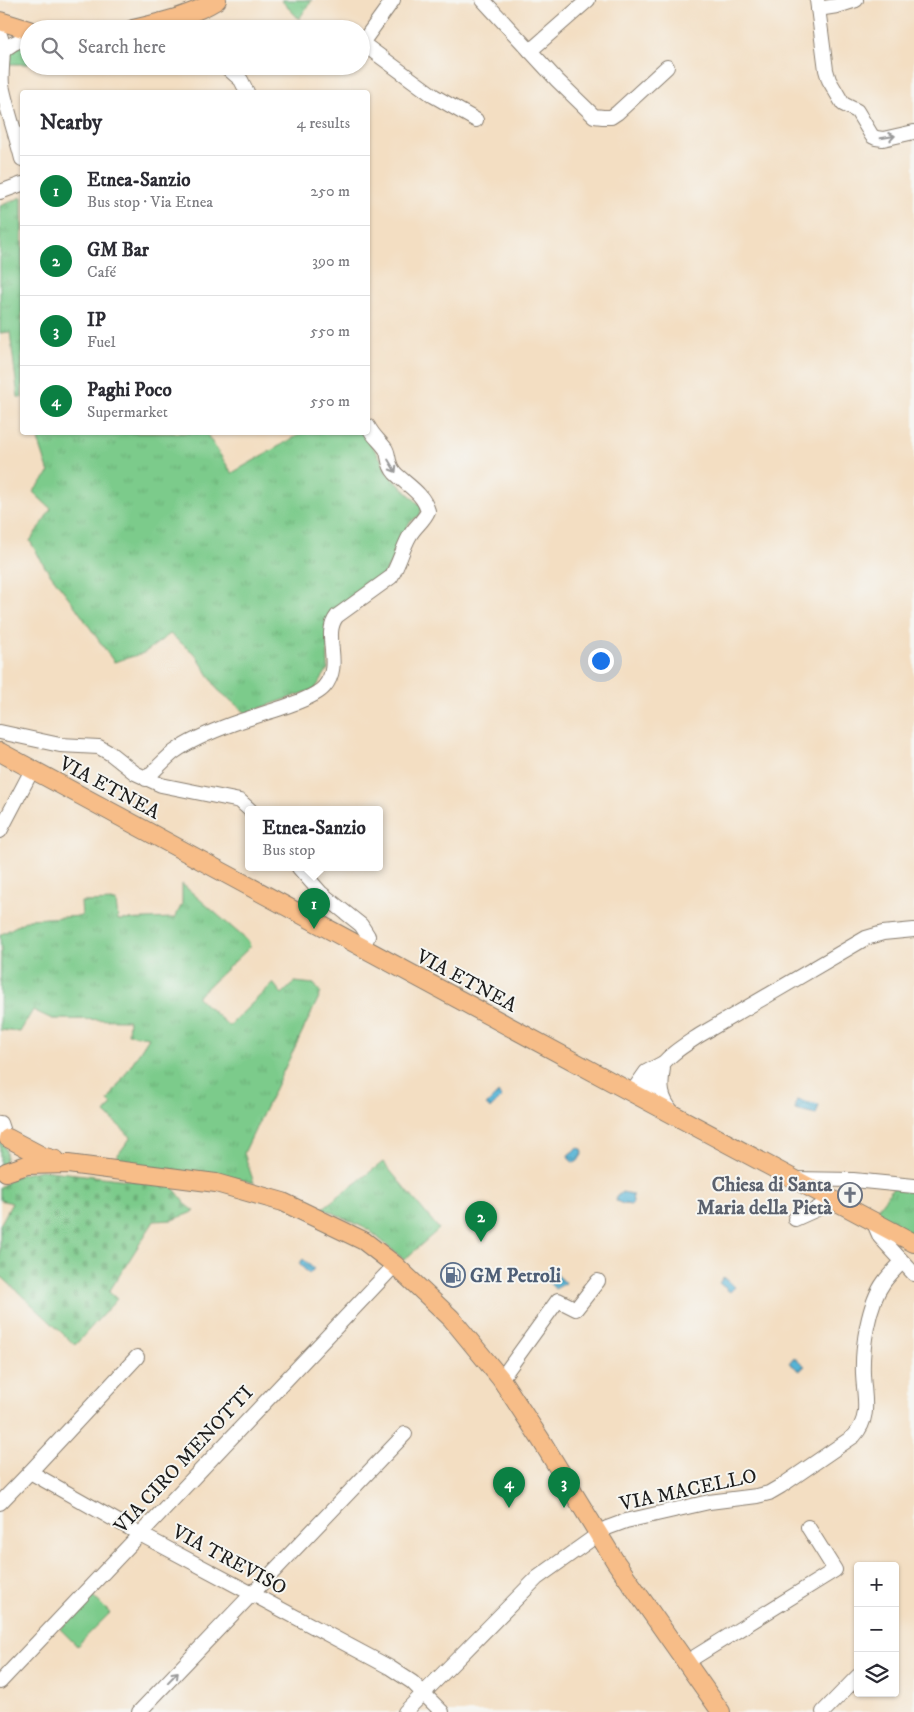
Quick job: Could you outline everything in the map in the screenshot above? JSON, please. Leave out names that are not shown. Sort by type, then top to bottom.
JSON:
[{"type":"main road","points":[[185,20],[217,0]]},
{"type":"main road","points":[[0,21],[20,26]]},
{"type":"main road","name":"VIA ETNEA","points":[[0,752],[914,1243]]},
{"type":"main road","points":[[3,1132],[17,1144],[42,1156],[68,1164]]},
{"type":"main road","points":[[3,1132],[13,1147],[14,1158],[3,1174]]},
{"type":"main road","points":[[3,1174],[27,1165],[68,1164],[216,1183],[283,1202],[364,1241],[395,1265],[451,1318],[501,1379],[541,1440],[615,1561],[720,1712]]},
{"type":"street","points":[[370,31],[393,0]]},
{"type":"street","points":[[483,0],[594,116],[611,117],[617,113],[667,66]]},
{"type":"street","points":[[530,51],[588,0]]},
{"type":"street","points":[[856,0],[837,6],[818,4],[826,70],[829,80],[842,104],[857,111],[872,136],[883,139],[914,132]]},
{"type":"street","points":[[0,35],[2,42],[1,83],[20,152]]},
{"type":"street","points":[[2,54],[7,47],[20,41]]},
{"type":"street","points":[[370,48],[434,96],[476,120]]},
{"type":"street","points":[[235,75],[241,80],[246,90]]},
{"type":"street","points":[[0,192],[20,185]]},
{"type":"street","points":[[146,779],[174,752],[192,742],[231,724],[317,694],[329,680],[333,672],[334,662],[331,628],[333,621],[391,577],[396,570],[402,550],[415,526],[426,516],[428,511],[420,494],[395,472],[388,463],[386,449],[374,438],[370,430]]},
{"type":"street","points":[[0,732],[60,745],[98,747],[111,754],[135,774],[161,785],[240,801],[246,806]]},
{"type":"street","points":[[0,831],[32,770]]},
{"type":"street","points":[[302,871],[321,894],[361,925],[368,936],[363,947]]},
{"type":"street","points":[[639,1095],[664,1063],[677,1050],[700,1035],[866,938],[883,933],[914,930]]},
{"type":"street","points":[[664,1063],[661,1081],[662,1096],[665,1104],[674,1114]]},
{"type":"street","points":[[795,1179],[853,1180],[914,1186]]},
{"type":"street","points":[[795,1219],[815,1210],[832,1199]]},
{"type":"street","points":[[873,1221],[880,1237],[914,1274]]},
{"type":"street","name":"VIA MACELLO","points":[[405,1712],[536,1578],[607,1528],[626,1521],[709,1502],[769,1493],[854,1436],[861,1428],[865,1419],[863,1372],[867,1323],[875,1299],[884,1282],[902,1262]]},
{"type":"street","name":"VIA CIRO MENOTTI","points":[[0,1682],[395,1265]]},
{"type":"street","points":[[501,1379],[558,1300],[576,1309],[598,1281]]},
{"type":"street","points":[[0,1503],[137,1357]]},
{"type":"street","points":[[139,1712],[405,1434]]},
{"type":"street","name":"VIA TREVISO","points":[[30,1472],[140,1534],[389,1667],[412,1682],[442,1712]]},
{"type":"street","points":[[685,1663],[835,1570],[808,1527]]},
{"type":"street","points":[[823,1712],[854,1680]]},
{"type":"green space","points":[[281,0],[312,0],[299,19]]},
{"type":"green space","points":[[19,47],[20,64],[6,64],[13,49]]},
{"type":"green space","points":[[20,198],[20,398],[18,397],[10,332],[0,333],[0,206]]},
{"type":"green space","points":[[37,435],[207,435],[232,473],[298,435],[364,435],[381,459],[387,473],[422,507],[420,515],[409,523],[394,558],[380,581],[334,612],[327,621],[328,669],[315,689],[246,713],[218,690],[196,655],[170,634],[144,653],[114,662],[45,567],[30,541],[51,509],[33,492],[49,473]]},
{"type":"green space","points":[[182,884],[249,942],[250,947],[197,997],[229,1026],[273,983],[282,994],[295,982],[314,984],[321,993],[244,1153],[254,1183],[231,1177],[124,1164],[117,1156],[131,1137],[105,1113],[112,1104],[108,1101],[149,1037],[128,1034],[129,1020],[52,1019],[33,1010],[20,1032],[0,1030],[0,935],[29,919],[82,916],[81,902],[116,901],[118,920],[175,918],[182,904]]},
{"type":"green space","points":[[0,1141],[5,1147],[6,1158],[0,1168]]},
{"type":"green space","points":[[383,1162],[439,1229],[404,1260],[369,1230],[323,1208]]},
{"type":"green space","points":[[41,1170],[171,1185],[188,1206],[195,1211],[173,1220],[154,1221],[109,1292],[117,1299],[75,1345],[2,1277],[0,1280],[0,1225],[12,1203],[0,1200],[0,1187],[15,1176]]},
{"type":"green space","points":[[893,1188],[914,1190],[914,1238],[872,1216]]},
{"type":"green space","points":[[93,1596],[110,1613],[77,1646],[60,1629]]},
{"type":"water","points":[[498,1093],[502,1097],[490,1109],[486,1105]]},
{"type":"water","points":[[797,1100],[819,1105],[816,1115],[795,1110]]},
{"type":"water","points":[[577,1148],[582,1149],[583,1153],[578,1161],[574,1163],[569,1159],[568,1155]]},
{"type":"water","points":[[622,1192],[632,1194],[632,1205],[616,1201],[616,1197]]},
{"type":"water","points":[[303,1259],[314,1269],[309,1274],[299,1264]]},
{"type":"water","points":[[550,1268],[566,1283],[555,1289],[544,1277]]},
{"type":"water","points":[[724,1277],[735,1287],[730,1292],[719,1283]]},
{"type":"water","points":[[794,1357],[805,1366],[800,1371],[789,1363]]},
{"type":"place","name":"Etnea-Sanzio","points":[[314,929]]},
{"type":"place","name":"Chiesa di Santa Maria della Pietà","points":[[850,1195]]},
{"type":"place","name":"GM Bar","points":[[481,1242]]},
{"type":"place","name":"GM Petroli","points":[[453,1275]]},
{"type":"place","name":"Paghi Poco","points":[[509,1508]]},
{"type":"place","name":"IP","points":[[564,1508]]}]
